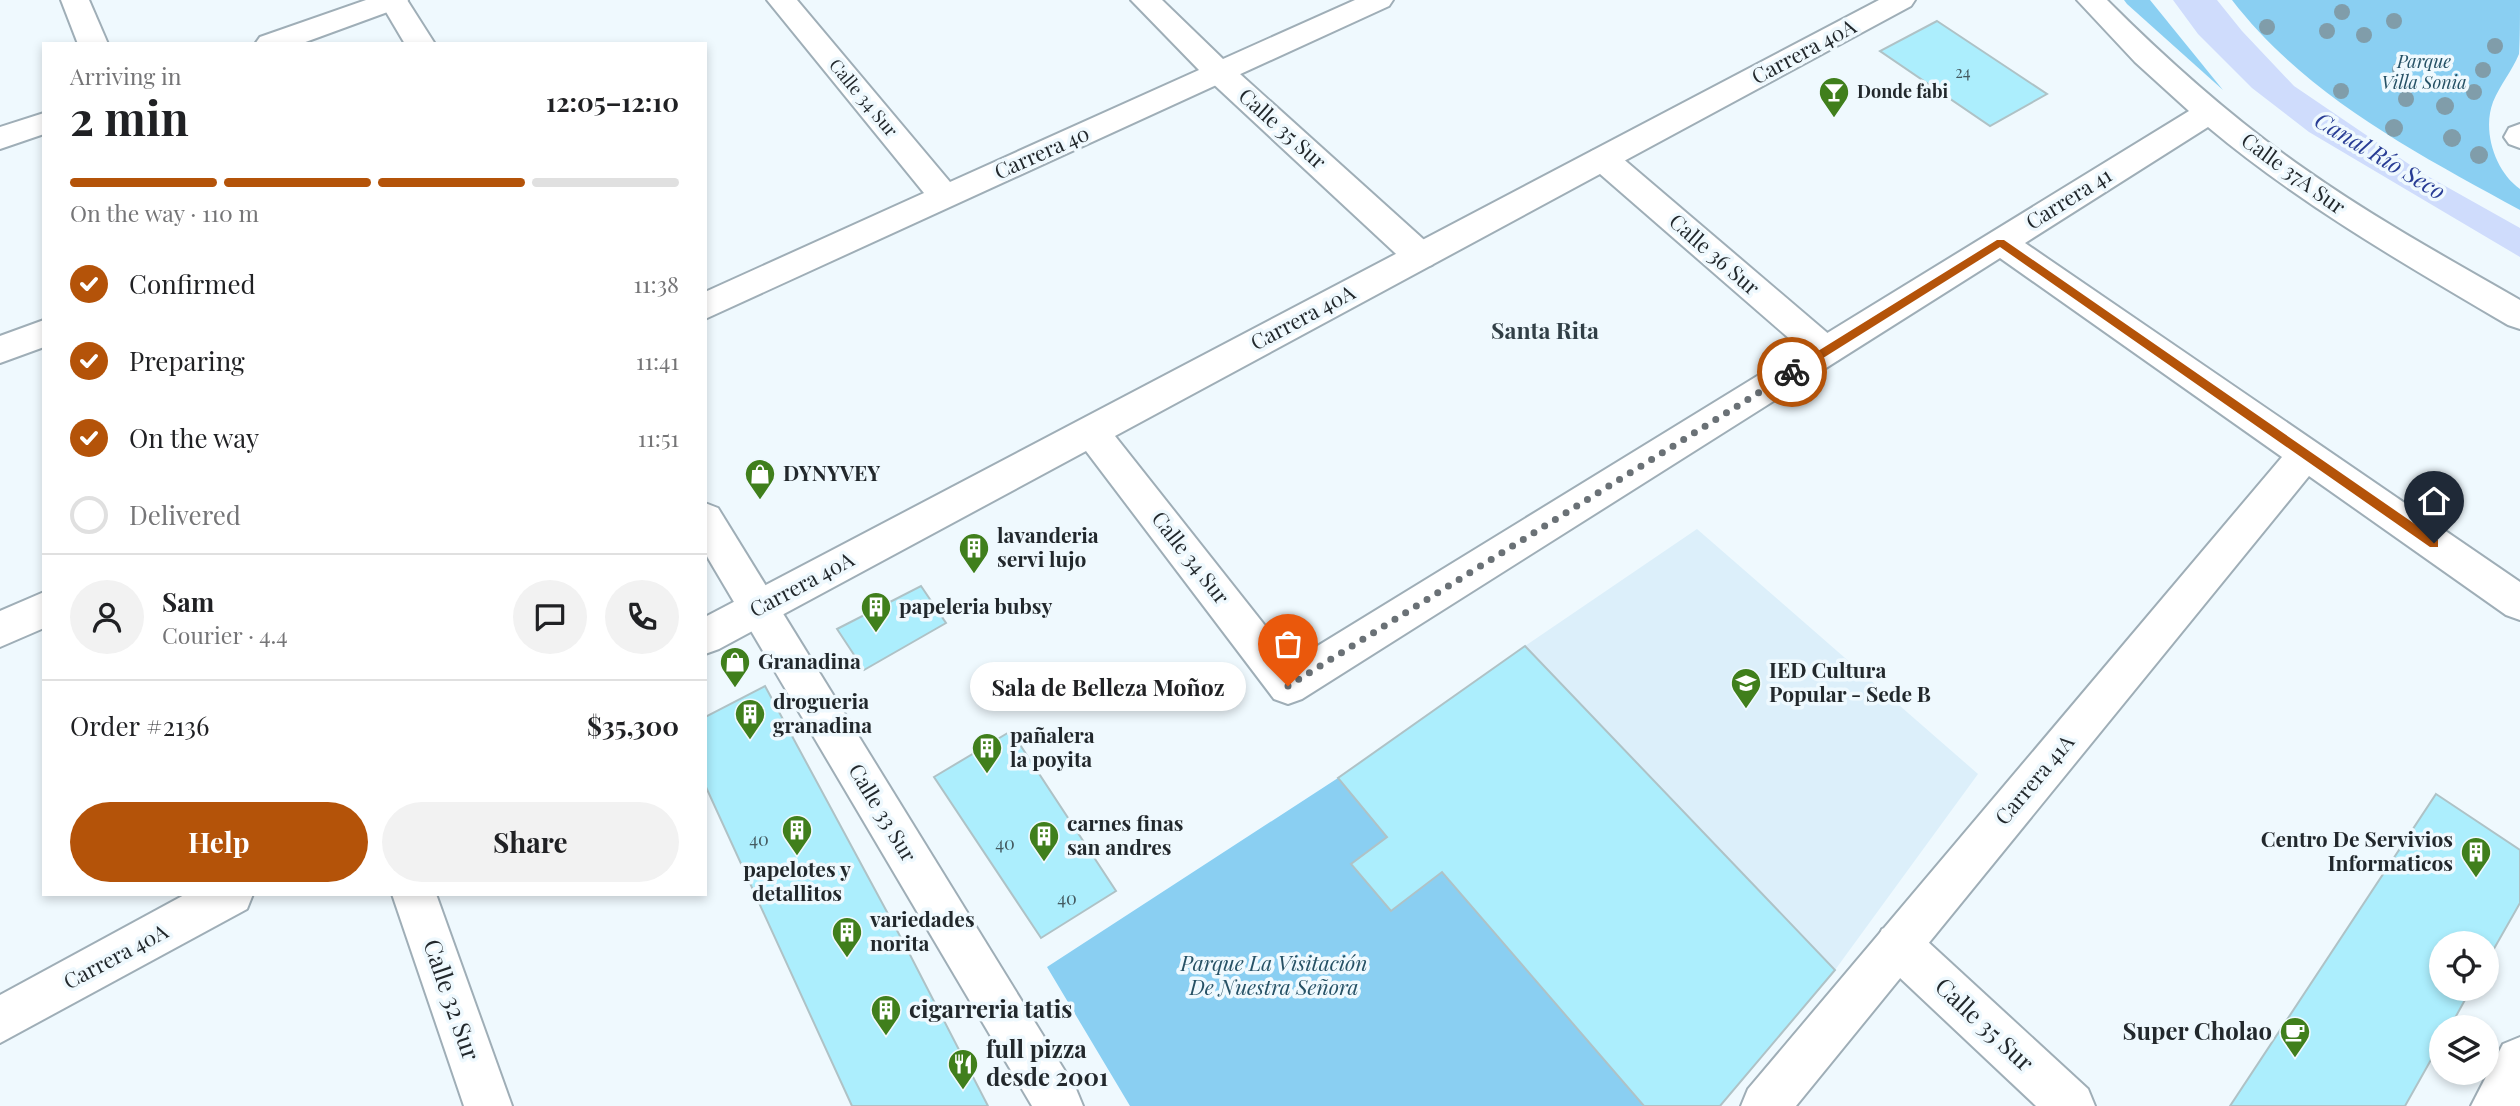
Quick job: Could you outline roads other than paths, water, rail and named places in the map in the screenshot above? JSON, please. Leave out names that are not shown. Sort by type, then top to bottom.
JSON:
[{"type":"street","points":[[75,0],[92,42]]},
{"type":"street","points":[[276,42],[393,0],[419,42]]},
{"type":"street","name":"Calle 34 Sur","points":[[781,0],[945,197]]},
{"type":"street","name":"Calle 35 Sur","points":[[1145,0],[1219,72],[1420,256]]},
{"type":"street","name":"Carrera 40","points":[[707,305],[1379,0]]},
{"type":"street","name":"Carrera 40A","points":[[707,636],[1901,0]]},
{"type":"street","name":"Calle 37A Sur","points":[[2091,0],[2209,112],[2327,200],[2520,316]]},
{"type":"street","name":"Carrera 41","points":[[1288,686],[2209,112]]},
{"type":"street","points":[[0,138],[42,124]]},
{"type":"street","name":"Calle 36 Sur","points":[[1603,159],[1826,351]]},
{"type":"street","points":[[2000,242],[2520,603]]},
{"type":"street","points":[[0,350],[42,334]]},
{"type":"street","name":"Calle 34 Sur","points":[[1091,431],[1288,686]]},
{"type":"street","name":"Carrera 41A","points":[[1765,1106],[2306,454]]},
{"type":"street","name":"Calle 33 Sur","points":[[707,522],[1059,1106]]},
{"type":"street","points":[[0,630],[42,611]]},
{"type":"street","name":"Carrera 40A","points":[[0,1020],[227,896]]},
{"type":"street","name":"Calle 32 Sur","points":[[415,896],[488,1106]]},
{"type":"street","name":"Calle 35 Sur","points":[[1898,945],[2071,1106]]},
{"type":"street","points":[[2495,1106],[2520,1061]]},
{"type":"water","name":"Canal Río Seco","points":[[2173,0],[2217,0],[2294,86],[2422,173],[2520,228],[2520,257],[2309,132],[2252,88],[2198,34]]},
{"type":"place","name":"Donde fabi","points":[[1834,119]]},
{"type":"place","name":"DYNYVEY","points":[[760,501]]},
{"type":"place","name":"lavanderia servi lujo","points":[[974,575]]},
{"type":"place","name":"papeleria bubsy","points":[[876,634]]},
{"type":"place","name":"Sala de Belleza Moñoz","points":[[1288,686]]},
{"type":"place","name":"Granadina","points":[[735,689]]},
{"type":"place","name":"IED Cultura Popular - Sede B","points":[[1746,710]]},
{"type":"place","name":"drogueria granadina","points":[[750,741]]},
{"type":"place","name":"pañalera la poyita","points":[[987,775]]},
{"type":"place","name":"papelotes y detallitos","points":[[797,857]]},
{"type":"place","name":"carnes finas san andres","points":[[1044,863]]},
{"type":"place","name":"Centro De Servivios Informaticos","points":[[2476,879]]},
{"type":"place","name":"variedades norita","points":[[847,959]]},
{"type":"place","name":"cigarreria tatis","points":[[886,1037]]},
{"type":"place","name":"Super Cholao","points":[[2295,1059]]},
{"type":"place","name":"full pizza desde 2001","points":[[963,1091]]},
{"type":"district","name":"Santa Rita","points":[[1545,331]]},
{"type":"park label","name":"Parque Villa Sonia","points":[[2424,72]]},
{"type":"park label","name":"Parque La Visitación De Nuestra Señora","points":[[1274,976]]}]
